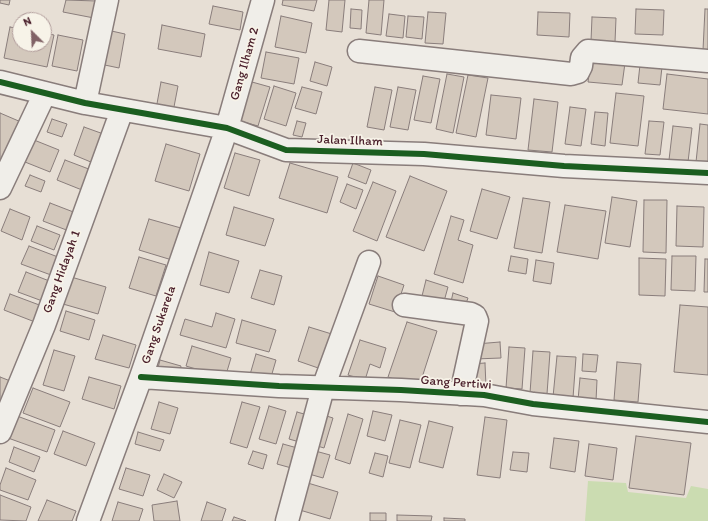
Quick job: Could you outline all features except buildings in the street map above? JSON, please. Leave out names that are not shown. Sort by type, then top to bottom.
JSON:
[{"type":"street","points":[[85,103],[107,0]]},
{"type":"street","name":"Gang Ilham 2","points":[[227,128],[263,0]]},
{"type":"street","points":[[360,51],[571,74],[578,72],[581,66],[582,58],[588,51],[708,61]]},
{"type":"street","name":"Jalan Ilham","points":[[0,82],[85,103],[227,128],[286,150],[424,154],[564,166],[708,173]]},
{"type":"street","points":[[0,188],[45,93]]},
{"type":"street","name":"Gang Hidayah 1","points":[[0,432],[44,325],[122,110]]},
{"type":"street","name":"Gang Sukarela","points":[[88,521],[141,377],[227,128]]},
{"type":"street","points":[[287,521],[324,388],[369,262]]},
{"type":"street","points":[[404,305],[471,314],[475,316],[477,321],[461,394]]},
{"type":"street","name":"Gang Pertiwi","points":[[141,377],[324,388],[401,390],[484,395],[533,404],[708,422]]},
{"type":"green space","points":[[588,481],[626,483],[628,492],[686,498],[691,486],[708,489],[708,521],[585,521]]},
{"type":"cycle path","points":[[0,82],[85,103],[227,128],[286,150],[424,154],[564,166],[708,173]]},
{"type":"cycle path","points":[[141,377],[279,386],[401,390],[484,395],[533,404],[708,422]]}]
